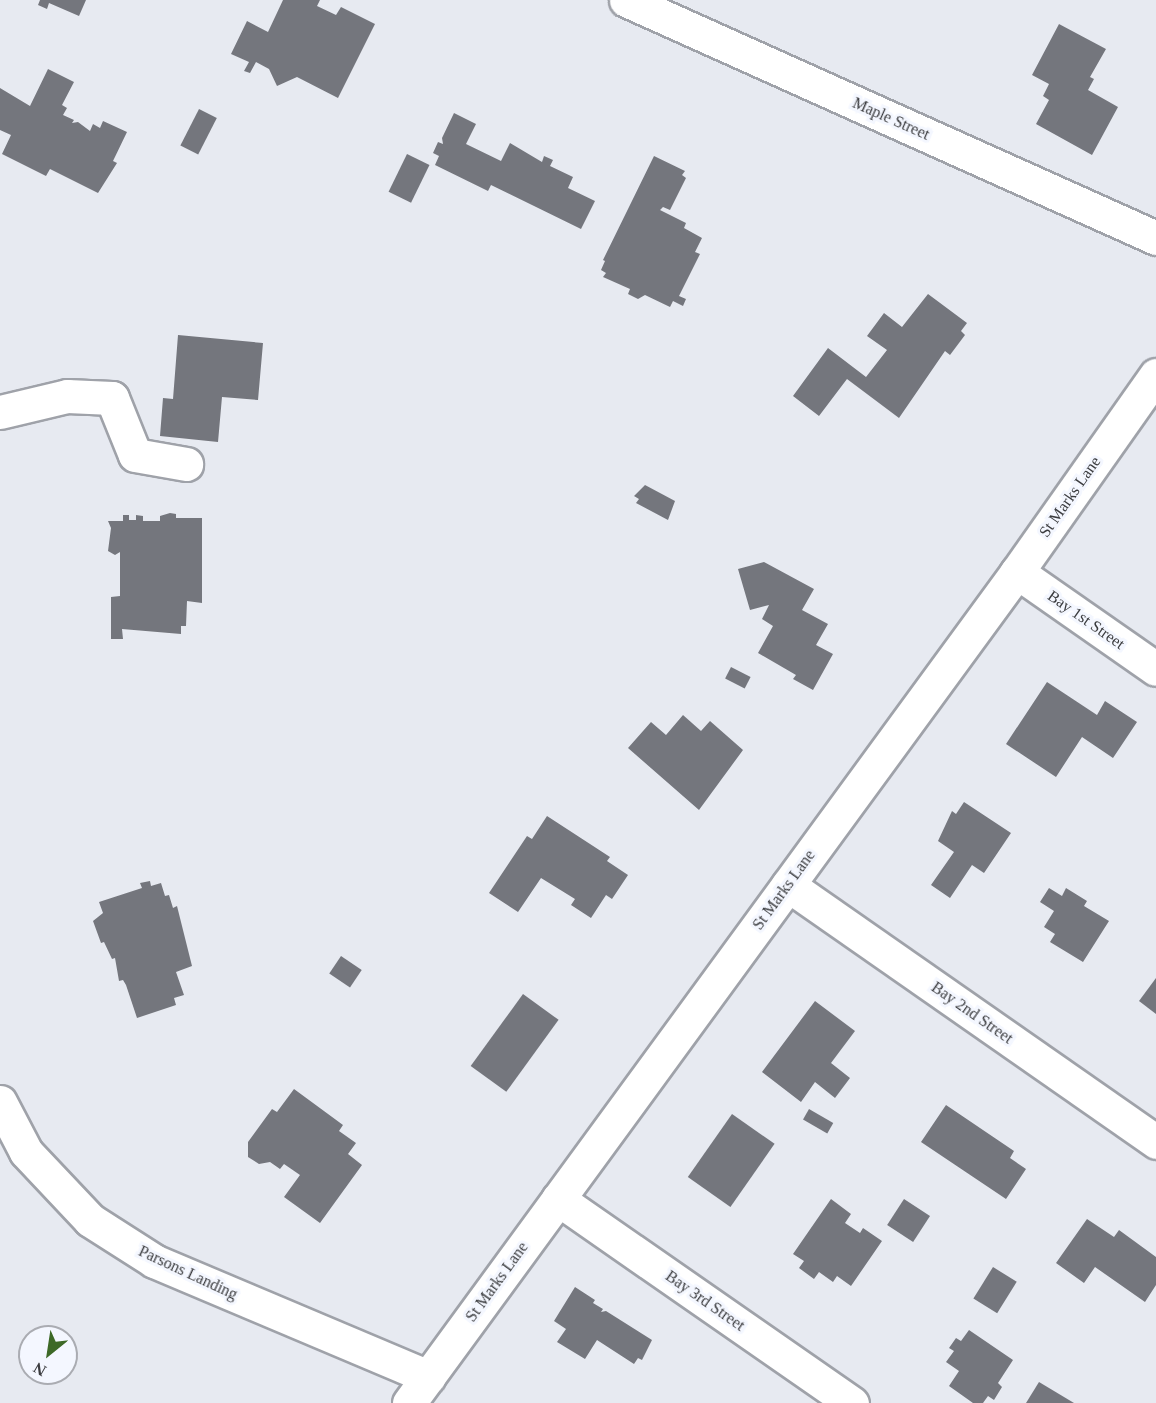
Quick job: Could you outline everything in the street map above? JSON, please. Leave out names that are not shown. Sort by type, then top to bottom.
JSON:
[{"type":"street","name":"Maple Street","points":[[626,0],[1156,238]]},
{"type":"street","name":"St Marks Lane","points":[[409,1403],[1017,572],[1156,375]]},
{"type":"street","points":[[0,411],[68,396],[112,398],[135,455],[186,464]]},
{"type":"street","name":"Bay 1st Street","points":[[1017,572],[1156,669]]},
{"type":"street","name":"Bay 2nd Street","points":[[788,885],[1156,1142]]},
{"type":"street","name":"Parsons Landing","points":[[0,1102],[26,1152],[90,1220],[153,1261],[428,1377]]},
{"type":"street","name":"Bay 3rd Street","points":[[558,1199],[852,1403]]},
{"type":"building","points":[[40,0],[86,0],[79,16],[49,3],[47,9],[38,5]]},
{"type":"building","points":[[283,0],[320,0],[317,6],[336,15],[341,7],[375,24],[338,98],[297,77],[277,86],[269,69],[256,62],[250,73],[244,71],[249,62],[231,54],[247,21],[268,32]]},
{"type":"building","points":[[1059,24],[1106,49],[1090,77],[1094,79],[1088,90],[1118,107],[1092,155],[1036,124],[1049,100],[1043,96],[1049,84],[1032,75]]},
{"type":"building","points":[[48,69],[74,82],[62,105],[67,108],[63,115],[74,120],[72,123],[78,122],[90,131],[93,124],[100,128],[103,121],[127,132],[113,161],[117,163],[98,193],[50,169],[46,176],[2,154],[11,135],[0,130],[0,88],[30,106]]},
{"type":"building","points":[[199,109],[217,118],[198,155],[180,146]]},
{"type":"building","points":[[454,113],[476,124],[466,144],[501,161],[510,143],[542,162],[544,156],[553,160],[550,166],[573,177],[568,188],[595,201],[581,229],[491,185],[488,191],[435,165],[439,156],[433,153],[438,142],[443,144],[442,138]]},
{"type":"building","points":[[407,154],[429,165],[411,203],[389,192]]},
{"type":"building","points":[[654,156],[685,171],[682,175],[686,178],[670,210],[663,207],[660,210],[686,223],[684,228],[702,238],[695,252],[700,254],[679,296],[686,299],[683,306],[673,301],[670,307],[645,295],[638,299],[628,294],[630,289],[603,277],[606,273],[601,270],[605,261],[603,260]]},
{"type":"building","points":[[928,294],[967,323],[961,331],[965,335],[950,355],[945,351],[899,418],[847,379],[819,416],[793,396],[828,348],[866,377],[887,350],[867,336],[884,313],[902,327]]},
{"type":"building","points":[[178,335],[263,343],[258,400],[222,397],[218,442],[160,436],[163,398],[173,399]]},
{"type":"building","points":[[645,485],[675,501],[668,520],[636,503],[639,499],[634,496]]},
{"type":"building","points":[[176,514],[176,518],[202,518],[202,603],[187,601],[186,626],[181,626],[181,634],[122,629],[123,639],[111,639],[111,597],[120,596],[120,552],[115,555],[108,551],[111,528],[108,521],[123,521],[123,515],[129,515],[129,520],[136,520],[136,515],[143,516],[143,521],[160,521],[160,516]]},
{"type":"building","points":[[764,562],[814,589],[802,610],[828,624],[816,645],[833,654],[813,690],[793,679],[796,675],[758,653],[773,626],[762,619],[769,605],[750,610],[738,569]]},
{"type":"building","points":[[731,667],[751,677],[745,689],[725,679]]},
{"type":"building","points":[[1047,682],[1097,715],[1105,701],[1137,722],[1113,758],[1082,737],[1056,777],[1006,744]]},
{"type":"building","points":[[683,715],[701,731],[710,721],[743,750],[699,810],[628,748],[651,722],[666,735]]},
{"type":"building","points":[[964,802],[1011,833],[984,873],[972,865],[950,898],[931,885],[954,852],[938,841],[952,811],[956,814]]},
{"type":"building","points":[[547,816],[610,857],[607,861],[628,875],[612,899],[606,895],[591,918],[571,905],[575,899],[541,878],[518,912],[489,893],[527,836],[532,839]]},
{"type":"building","points":[[150,881],[151,886],[161,883],[165,896],[169,895],[173,908],[177,906],[192,966],[176,972],[184,995],[174,998],[176,1005],[137,1018],[126,985],[123,980],[119,981],[115,958],[112,959],[104,942],[101,943],[93,921],[103,913],[99,902],[142,888],[140,883]]},
{"type":"building","points":[[1049,888],[1062,896],[1066,888],[1087,901],[1084,906],[1109,921],[1083,962],[1050,942],[1055,934],[1044,927],[1054,911],[1040,902]]},
{"type":"building","points":[[341,956],[362,970],[350,987],[329,973]]},
{"type":"building","points":[[1156,978],[1156,1014],[1139,1001]]},
{"type":"building","points":[[523,994],[559,1020],[506,1092],[471,1066]]},
{"type":"building","points":[[815,1001],[855,1031],[831,1063],[850,1078],[835,1098],[815,1082],[801,1102],[762,1072]]},
{"type":"building","points":[[294,1089],[343,1125],[339,1131],[356,1143],[348,1154],[362,1165],[320,1223],[284,1197],[300,1175],[284,1164],[280,1169],[270,1162],[259,1164],[248,1157],[248,1142],[272,1109],[277,1112]]},
{"type":"building","points":[[946,1105],[1014,1151],[1010,1158],[1026,1169],[1006,1199],[921,1142]]},
{"type":"building","points":[[809,1109],[833,1123],[827,1133],[803,1119]]},
{"type":"building","points":[[732,1114],[775,1144],[730,1207],[688,1177]]},
{"type":"building","points":[[831,1199],[851,1214],[845,1223],[860,1233],[863,1228],[882,1241],[851,1286],[837,1276],[833,1282],[819,1272],[814,1279],[799,1268],[804,1261],[793,1254]]},
{"type":"building","points":[[904,1199],[930,1216],[913,1242],[887,1225]]},
{"type":"building","points":[[1087,1219],[1114,1237],[1119,1230],[1156,1257],[1156,1285],[1145,1302],[1095,1267],[1084,1283],[1056,1263]]},
{"type":"building","points":[[993,1267],[1017,1282],[997,1313],[973,1298]]},
{"type":"building","points":[[575,1287],[595,1300],[593,1303],[603,1309],[601,1312],[606,1311],[652,1340],[642,1360],[638,1358],[634,1364],[597,1340],[585,1359],[557,1342],[566,1329],[554,1321]]},
{"type":"building","points":[[969,1330],[1013,1360],[998,1383],[1002,1387],[994,1400],[988,1396],[983,1403],[973,1403],[949,1386],[959,1371],[946,1362],[954,1351],[949,1348],[956,1338],[961,1341]]},
{"type":"building","points":[[1039,1382],[1074,1403],[1026,1403]]}]
